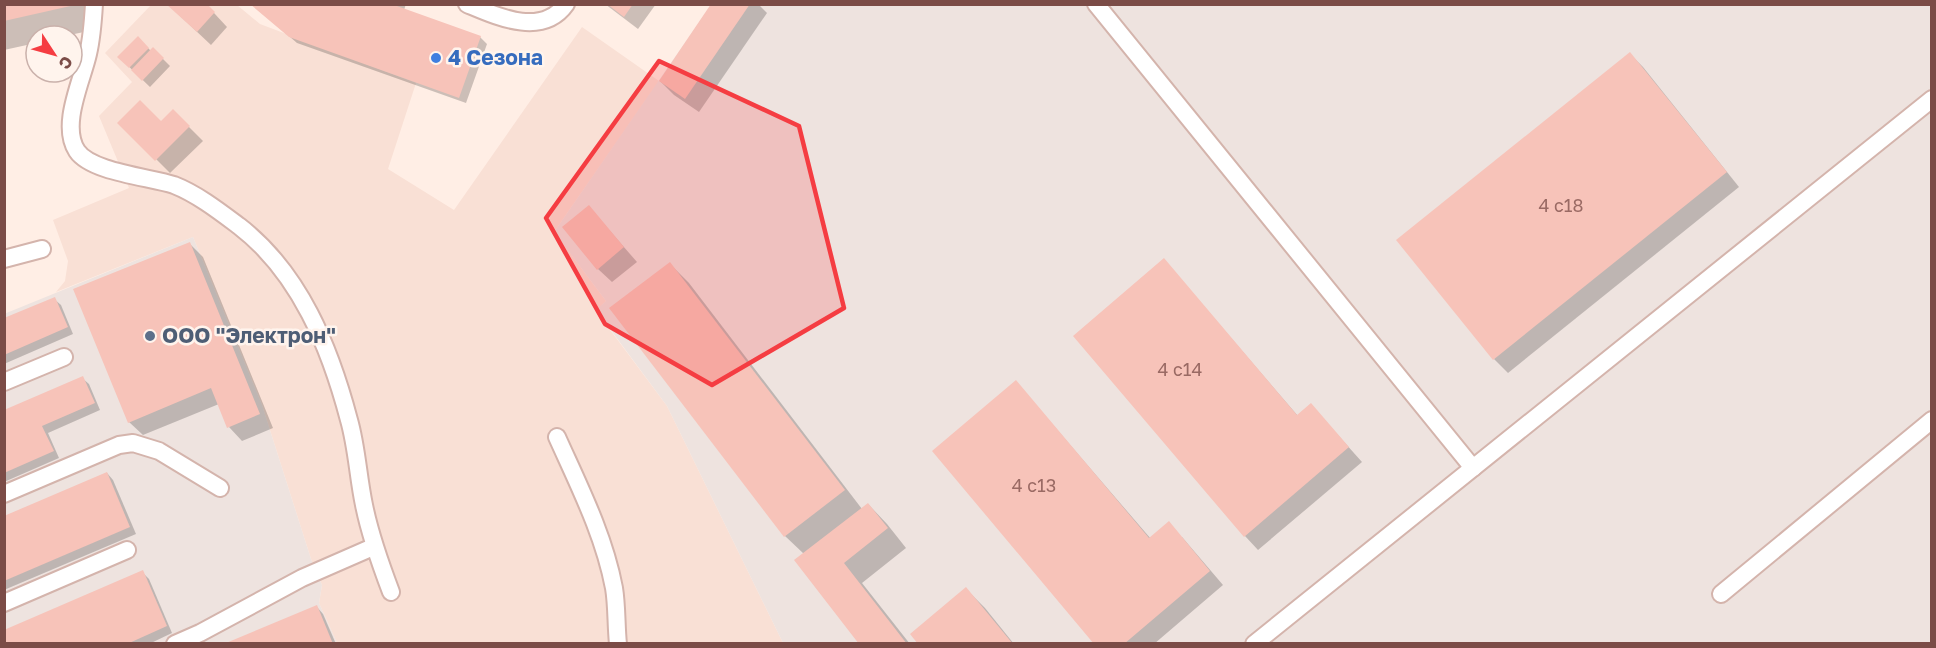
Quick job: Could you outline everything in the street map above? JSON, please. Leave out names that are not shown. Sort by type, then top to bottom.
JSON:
[{"type":"lane","points":[[94,4],[88,55],[70,120],[71,135],[77,151],[98,165],[174,185],[202,200],[267,251],[286,274],[321,337],[339,388],[350,422],[373,547],[391,592]]},
{"type":"lane","points":[[467,4],[511,21],[534,22],[549,18],[564,9],[566,4]]},
{"type":"lane","points":[[1096,4],[1473,468]]},
{"type":"lane","points":[[1254,644],[1932,99]]},
{"type":"lane","points":[[4,259],[42,249]]},
{"type":"lane","points":[[4,382],[64,357]]},
{"type":"lane","points":[[1721,594],[1932,420]]},
{"type":"lane","points":[[557,437],[604,547],[614,589],[618,644]]},
{"type":"lane","points":[[4,494],[119,445],[133,443],[159,452],[220,488]]},
{"type":"lane","points":[[175,644],[302,578],[373,547]]},
{"type":"lane","points":[[4,603],[127,550]]},
{"type":"highlighted area","points":[[659,61],[799,126],[844,308],[712,385],[605,324],[546,218]]},
{"type":"shaded area","points":[[151,5],[237,5],[260,24],[416,83],[388,169],[454,210],[582,27],[659,81],[554,232],[606,301],[596,311],[667,406],[783,643],[337,643],[319,603],[322,585],[311,559],[262,405],[193,237],[56,292],[65,281],[68,261],[53,220],[129,188],[99,116],[132,82],[105,53]]},
{"type":"shaded area","points":[[711,5],[1931,5],[1931,643],[783,643],[667,406],[596,310],[606,301],[554,232]]},
{"type":"shaded area","points":[[193,237],[262,405],[311,559],[322,585],[319,603],[337,643],[5,643],[4,314]]},
{"type":"building","points":[[4,4],[75,4],[75,5],[4,21]]},
{"type":"building","points":[[166,4],[207,4],[215,12],[197,32]]},
{"type":"building","points":[[250,4],[397,4],[397,6],[481,36],[459,98],[289,37]]},
{"type":"building","points":[[607,4],[633,4],[624,17]]},
{"type":"building","points":[[711,4],[750,4],[685,99],[659,81]]},
{"type":"building","points":[[138,36],[149,48],[129,68],[117,57]]},
{"type":"building","points":[[153,47],[164,58],[142,81],[131,70]]},
{"type":"building","points":[[1630,52],[1727,172],[1493,360],[1396,240]]},
{"type":"building","points":[[140,100],[161,121],[173,109],[190,126],[155,161],[117,123]]},
{"type":"building","points":[[589,205],[624,247],[597,270],[562,227]]},
{"type":"building","name":"ООО \"Электрон\"","points":[[190,242],[260,414],[227,428],[211,388],[128,423],[73,289]]},
{"type":"building","points":[[1164,258],[1297,415],[1311,403],[1349,447],[1244,537],[1073,336]]},
{"type":"building","points":[[670,262],[845,490],[784,537],[609,308]]},
{"type":"building","points":[[55,297],[68,327],[4,355],[4,318]]},
{"type":"building","points":[[83,376],[95,403],[42,426],[54,451],[4,473],[4,410]]},
{"type":"building","points":[[1016,380],[1149,538],[1169,521],[1210,571],[1124,644],[1094,644],[932,451]]},
{"type":"building","points":[[107,472],[130,527],[4,581],[4,516]]},
{"type":"building","points":[[868,503],[888,528],[844,563],[907,644],[859,644],[794,560]]},
{"type":"building","points":[[143,570],[167,626],[127,644],[4,644],[4,630]]},
{"type":"building","points":[[966,587],[1013,644],[918,644],[910,634]]},
{"type":"building","points":[[317,605],[333,644],[226,644],[226,643]]},
{"type":"place","name":"4 Сезона","points":[[436,58]]},
{"type":"place","name":"ООО \"Электрон\"","points":[[150,336]]}]
